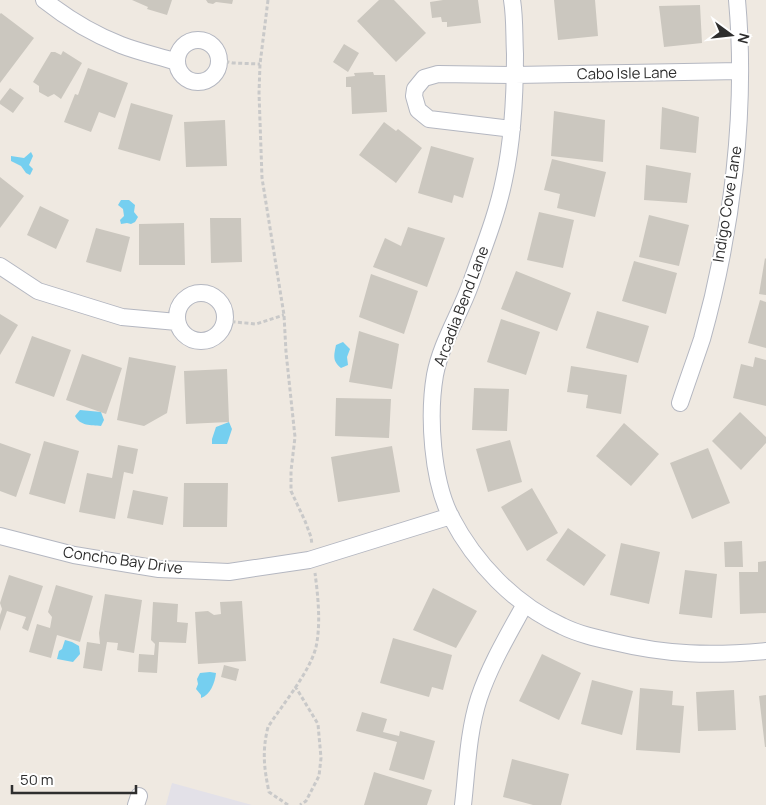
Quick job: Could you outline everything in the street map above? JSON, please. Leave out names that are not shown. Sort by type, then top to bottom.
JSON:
[{"type":"street","points":[[44,0],[66,17],[93,33],[123,46],[177,62]]},
{"type":"street","name":"Arcadia Bend Lane","points":[[512,0],[514,11],[515,75],[512,129],[504,181],[488,236],[468,291],[443,347],[435,374],[432,402],[432,444],[442,490],[451,516],[474,552],[500,585],[525,604],[562,626],[595,638],[642,649],[673,653],[721,655],[766,651]]},
{"type":"street","name":"Indigo Cove Lane","points":[[680,403],[702,339],[728,221],[736,146],[740,71],[737,0]]},
{"type":"street","points":[[197,40],[209,43],[218,53],[219,60],[216,72],[211,77],[199,82],[192,81],[182,74],[177,62],[180,49],[190,41],[197,40]]},
{"type":"street","name":"Cabo Isle Lane","points":[[512,129],[429,119],[418,110],[414,96],[419,83],[430,75],[740,71]]},
{"type":"street","points":[[0,266],[38,291],[122,317],[177,322]]},
{"type":"street","points":[[204,292],[218,299],[223,305],[225,320],[223,329],[217,335],[210,340],[202,342],[193,340],[180,330],[176,314],[178,306],[189,295],[204,292]]},
{"type":"street","name":"Concho Bay Drive","points":[[0,536],[74,555],[158,569],[229,572],[313,558],[451,516]]},
{"type":"street","points":[[463,805],[470,740],[479,699],[495,658],[525,604]]},
{"type":"path","points":[[268,0],[260,64],[259,93],[262,178],[284,315],[295,437],[291,491],[311,537],[317,588],[318,628],[316,648],[308,665],[268,727],[266,738],[263,765],[269,792],[288,805]]},
{"type":"path","points":[[219,60],[233,63],[260,64]]},
{"type":"path","points":[[225,320],[256,324],[284,315]]},
{"type":"path","points":[[295,686],[318,724],[320,758],[319,776],[306,803],[300,805]]},
{"type":"shaded area","points":[[172,783],[252,805],[166,805]]},
{"type":"water","points":[[31,152],[33,156],[29,165],[33,169],[30,175],[21,166],[11,161],[11,156],[24,158]]},
{"type":"water","points":[[121,200],[129,200],[135,205],[134,212],[138,217],[135,222],[121,224],[120,220],[124,216],[123,209],[118,205]]},
{"type":"water","points":[[343,342],[350,349],[347,357],[348,365],[341,368],[336,363],[334,355],[336,345]]},
{"type":"water","points":[[80,410],[101,412],[104,420],[101,426],[80,422],[75,416]]},
{"type":"water","points":[[229,422],[232,429],[227,444],[212,444],[216,427]]},
{"type":"water","points":[[65,640],[79,646],[80,654],[73,662],[57,659]]},
{"type":"water","points":[[200,673],[216,673],[213,685],[207,694],[201,698],[196,689],[197,679]]},
{"type":"building","points":[[132,0],[172,0],[167,15],[147,9],[148,7]]},
{"type":"building","points":[[206,0],[233,0],[232,4],[216,2],[213,4],[208,3]]},
{"type":"building","points":[[379,0],[394,0],[426,33],[396,62],[357,21]]},
{"type":"building","points":[[478,0],[481,23],[447,27],[447,22],[442,22],[441,17],[432,18],[430,2]]},
{"type":"building","points":[[554,0],[595,0],[598,36],[558,40]]},
{"type":"building","points":[[700,5],[702,43],[664,47],[659,6]]},
{"type":"building","points":[[0,14],[34,38],[0,83]]},
{"type":"building","points":[[344,44],[359,53],[348,72],[333,62]]},
{"type":"building","points":[[63,51],[82,63],[61,99],[54,94],[48,97],[39,92],[39,86],[33,82],[51,52],[61,55]]},
{"type":"building","points":[[88,68],[128,83],[115,118],[99,112],[91,132],[64,122],[75,94],[78,95]]},
{"type":"building","points":[[373,72],[374,75],[385,75],[387,112],[352,114],[351,87],[346,87],[346,77],[355,76],[354,73]]},
{"type":"building","points":[[10,88],[24,98],[13,113],[0,104],[0,101]]},
{"type":"building","points":[[131,103],[173,115],[160,161],[118,149]]},
{"type":"building","points":[[662,107],[699,117],[696,153],[660,149]]},
{"type":"building","points":[[554,111],[605,120],[603,162],[551,156]]},
{"type":"building","points":[[225,120],[227,166],[186,167],[184,122]]},
{"type":"building","points":[[384,122],[396,131],[398,129],[422,148],[396,183],[359,155]]},
{"type":"building","points":[[431,146],[474,158],[463,198],[454,195],[452,203],[418,193]]},
{"type":"building","points":[[552,159],[606,172],[595,217],[557,208],[560,194],[544,190]]},
{"type":"building","points":[[646,165],[691,173],[687,203],[644,200]]},
{"type":"building","points":[[0,177],[24,196],[0,228]]},
{"type":"building","points":[[40,206],[69,220],[56,249],[27,235]]},
{"type":"building","points":[[539,212],[574,220],[563,268],[527,260]]},
{"type":"building","points":[[649,215],[689,225],[679,266],[639,257]]},
{"type":"building","points":[[210,218],[241,218],[242,262],[211,263]]},
{"type":"building","points":[[184,223],[185,265],[139,265],[139,224]]},
{"type":"building","points":[[408,227],[445,238],[427,287],[373,267],[385,238],[401,246]]},
{"type":"building","points":[[96,228],[130,237],[121,272],[86,262]]},
{"type":"building","points":[[766,259],[766,295],[759,294]]},
{"type":"building","points":[[634,261],[677,273],[666,314],[622,301]]},
{"type":"building","points":[[516,271],[571,293],[557,331],[501,309]]},
{"type":"building","points":[[371,274],[418,291],[404,334],[359,317]]},
{"type":"building","points":[[760,300],[766,302],[766,348],[748,343]]},
{"type":"building","points":[[597,311],[649,326],[638,363],[586,348]]},
{"type":"building","points":[[0,314],[18,325],[0,355]]},
{"type":"building","points":[[501,319],[540,332],[526,375],[487,362]]},
{"type":"building","points":[[359,331],[399,344],[392,389],[349,382]]},
{"type":"building","points":[[32,336],[71,350],[54,397],[15,383]]},
{"type":"building","points":[[82,354],[122,368],[106,414],[66,400]]},
{"type":"building","points":[[129,357],[176,366],[167,413],[144,426],[117,420]]},
{"type":"building","points":[[755,357],[766,360],[766,406],[733,398],[741,364],[753,367]]},
{"type":"building","points":[[571,366],[627,375],[621,414],[586,408],[588,395],[567,392]]},
{"type":"building","points":[[227,369],[229,422],[186,424],[184,371]]},
{"type":"building","points":[[474,388],[509,389],[507,431],[472,430]]},
{"type":"building","points":[[336,398],[391,399],[389,438],[335,436]]},
{"type":"building","points":[[740,412],[766,437],[766,443],[741,470],[712,441]]},
{"type":"building","points":[[624,423],[659,454],[631,486],[596,456]]},
{"type":"building","points":[[510,440],[522,482],[488,492],[476,449]]},
{"type":"building","points":[[44,441],[79,451],[65,504],[29,494]]},
{"type":"building","points":[[0,443],[31,454],[16,497],[0,491]]},
{"type":"building","points":[[118,445],[138,449],[133,474],[124,472],[115,519],[79,512],[87,473],[112,478]]},
{"type":"building","points":[[392,446],[400,492],[338,502],[331,457]]},
{"type":"building","points":[[708,448],[730,503],[692,519],[670,463]]},
{"type":"building","points":[[184,483],[228,483],[227,527],[183,527]]},
{"type":"building","points":[[532,488],[558,533],[527,551],[501,507]]},
{"type":"building","points":[[133,490],[168,497],[163,525],[127,518]]},
{"type":"building","points":[[568,528],[606,555],[584,586],[546,560]]},
{"type":"building","points":[[742,541],[743,567],[725,567],[724,542]]},
{"type":"building","points":[[621,543],[660,552],[649,604],[610,595]]},
{"type":"building","points":[[766,561],[766,613],[740,614],[739,572],[758,572],[758,562]]},
{"type":"building","points":[[685,570],[717,574],[712,618],[679,614]]},
{"type":"building","points":[[9,575],[43,586],[28,631],[22,628],[26,617],[7,611],[0,631],[2,609],[0,603]]},
{"type":"building","points":[[56,585],[93,596],[80,642],[57,635],[51,658],[29,652],[37,624],[50,628],[52,617],[48,612]]},
{"type":"building","points":[[433,588],[477,611],[456,648],[413,630]]},
{"type":"building","points":[[105,594],[142,600],[134,653],[117,650],[118,643],[107,642],[102,671],[83,668],[87,642],[100,644],[99,633]]},
{"type":"building","points":[[242,601],[246,661],[198,664],[195,612],[208,611],[214,615],[221,614],[220,602]]},
{"type":"building","points":[[153,602],[178,604],[177,622],[188,623],[186,643],[159,642],[157,673],[138,672],[139,654],[154,655],[155,644],[151,640]]},
{"type":"building","points":[[393,638],[452,655],[443,690],[432,687],[429,697],[380,683]]},
{"type":"building","points":[[542,654],[581,673],[559,720],[519,701]]},
{"type":"building","points":[[224,665],[239,669],[236,681],[221,677]]},
{"type":"building","points":[[592,680],[633,691],[622,735],[581,724]]},
{"type":"building","points":[[640,688],[673,691],[672,705],[684,706],[680,753],[636,750]]},
{"type":"building","points":[[734,690],[736,730],[698,731],[696,692]]},
{"type":"building","points":[[766,695],[766,747],[765,747],[759,696]]},
{"type":"building","points":[[362,712],[387,719],[383,732],[399,736],[400,731],[435,741],[424,780],[389,770],[397,742],[356,731]]},
{"type":"building","points":[[512,759],[569,774],[561,805],[533,805],[503,797]]},
{"type":"building","points":[[374,772],[432,790],[427,805],[364,805]]}]
